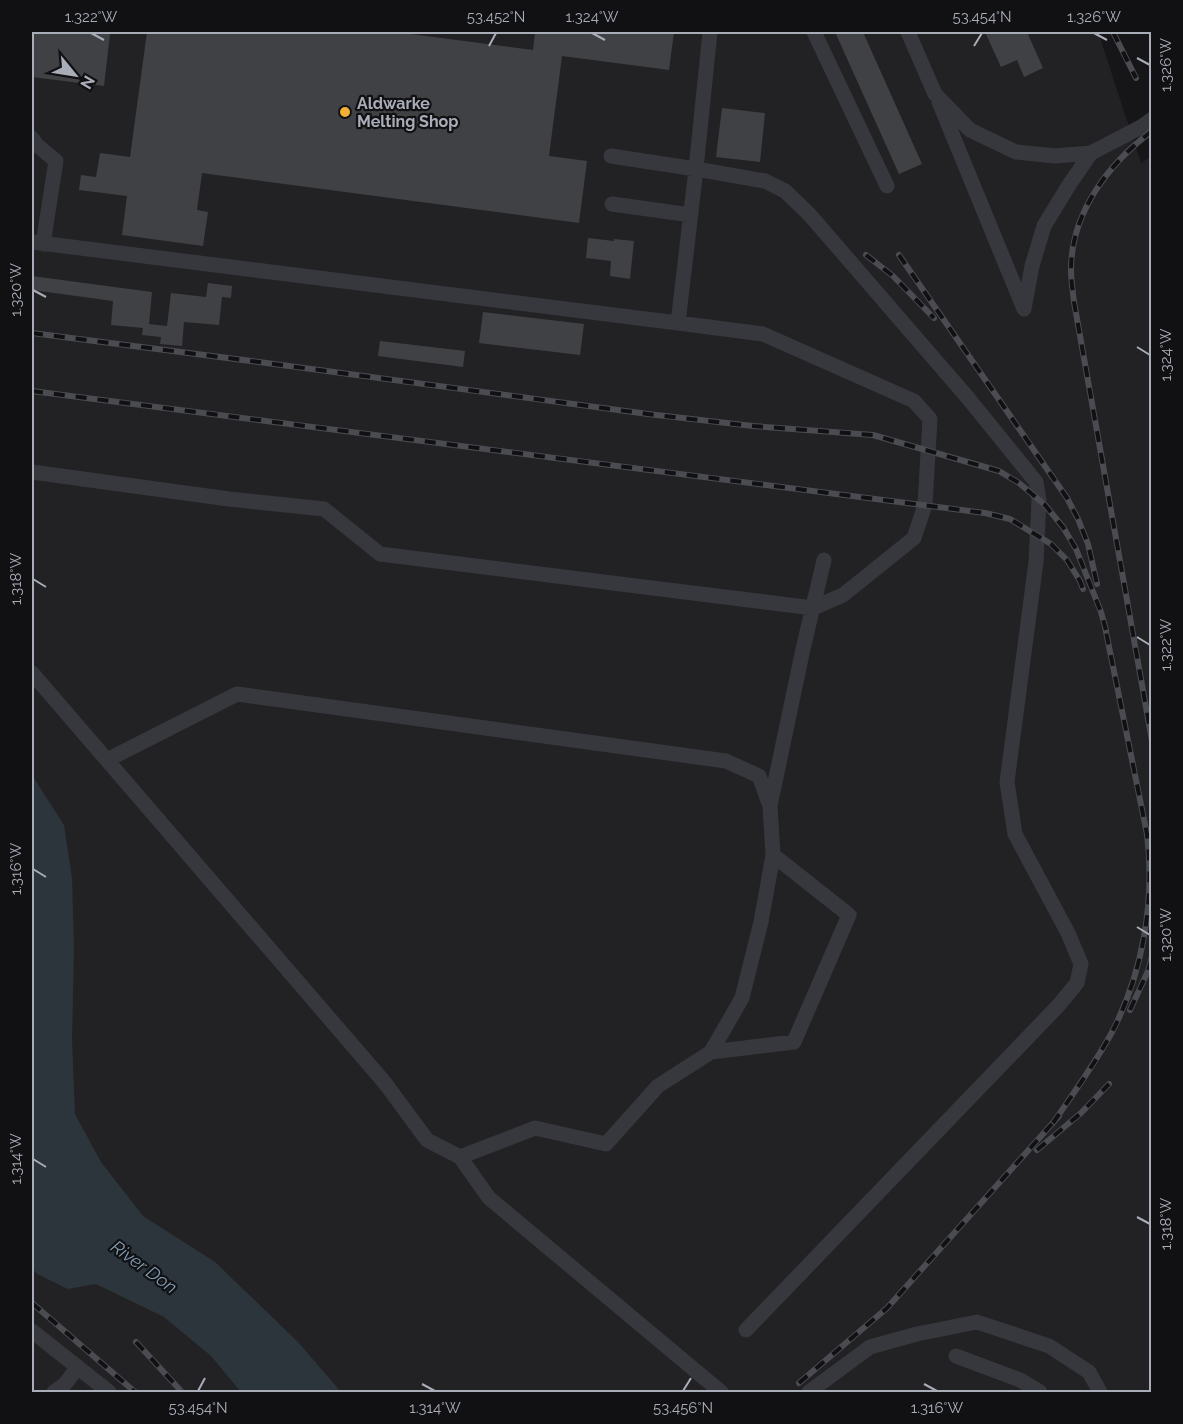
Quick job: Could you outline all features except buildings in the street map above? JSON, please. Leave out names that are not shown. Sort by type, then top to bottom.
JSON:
[{"type":"lane","points":[[678,323],[710,32]]},
{"type":"lane","points":[[814,32],[887,186]]},
{"type":"lane","points":[[908,32],[1024,309],[1032,266],[1044,226],[1091,153]]},
{"type":"lane","points":[[935,94],[970,130],[1016,152],[1055,156],[1091,153],[1146,123]]},
{"type":"lane","points":[[32,138],[56,161],[37,243],[764,334],[914,401],[930,419],[925,506],[914,538],[843,595],[813,608],[380,554],[324,509],[229,499],[32,472]]},
{"type":"lane","points":[[611,156],[765,181],[785,191],[815,221],[968,398],[1035,482],[1039,500],[1036,562],[1007,782],[1015,834],[1068,933],[1081,964],[1077,983],[1058,1006],[746,1330]]},
{"type":"lane","points":[[612,204],[691,215]]},
{"type":"lane","points":[[711,1052],[742,999],[761,922],[773,855],[770,806],[824,560]]},
{"type":"lane","points":[[32,673],[385,1083],[427,1140],[460,1157],[489,1198],[721,1392]]},
{"type":"lane","points":[[107,760],[237,694],[726,761],[759,776],[770,806]]},
{"type":"lane","points":[[460,1157],[535,1128],[606,1144],[658,1086],[711,1052],[794,1042],[849,915],[773,855]]},
{"type":"lane","points":[[809,1392],[870,1347],[917,1334],[977,1323],[1050,1346],[1089,1371],[1100,1392]]},
{"type":"lane","points":[[33,1336],[109,1392]]},
{"type":"lane","points":[[956,1356],[1020,1380],[1041,1392]]},
{"type":"lane","points":[[54,1392],[65,1384],[78,1367]]},
{"type":"shaded area","points":[[32,32],[1098,32],[1141,163],[1152,156],[1151,1392],[32,1392]]},
{"type":"water","name":"River Don","points":[[32,775],[64,825],[72,878],[74,950],[72,1039],[75,1114],[101,1162],[143,1216],[215,1262],[298,1342],[341,1392],[241,1392],[211,1356],[164,1317],[96,1284],[68,1289],[37,1274],[32,1268]]},
{"type":"railway","points":[[1113,32],[1136,78]]},
{"type":"railway","points":[[1152,131],[1121,159],[1095,192],[1077,229],[1071,270],[1074,302],[1152,741]]},
{"type":"railway","points":[[866,255],[893,276],[934,318]]},
{"type":"railway","points":[[899,255],[1067,498],[1088,544],[1097,584]]},
{"type":"railway","points":[[32,333],[648,414],[753,426],[873,435],[999,471],[1019,483],[1045,505],[1063,527],[1076,549],[1106,630]]},
{"type":"railway","points":[[32,391],[985,513],[1010,519],[1051,544],[1067,560],[1083,589]]},
{"type":"railway","points":[[1053,1123],[1098,1057],[1122,1011],[1139,962],[1148,911],[1147,834],[1104,622]]},
{"type":"railway","points":[[1130,1010],[1152,957]]},
{"type":"railway","points":[[1037,1150],[1081,1113],[1109,1084]]},
{"type":"railway","points":[[799,1383],[887,1308],[1059,1116]]},
{"type":"railway","points":[[32,1303],[135,1392]]},
{"type":"railway","points":[[136,1342],[182,1392]]},
{"type":"place","name":"Aldwarke Melting Shop","points":[[345,112]]}]
